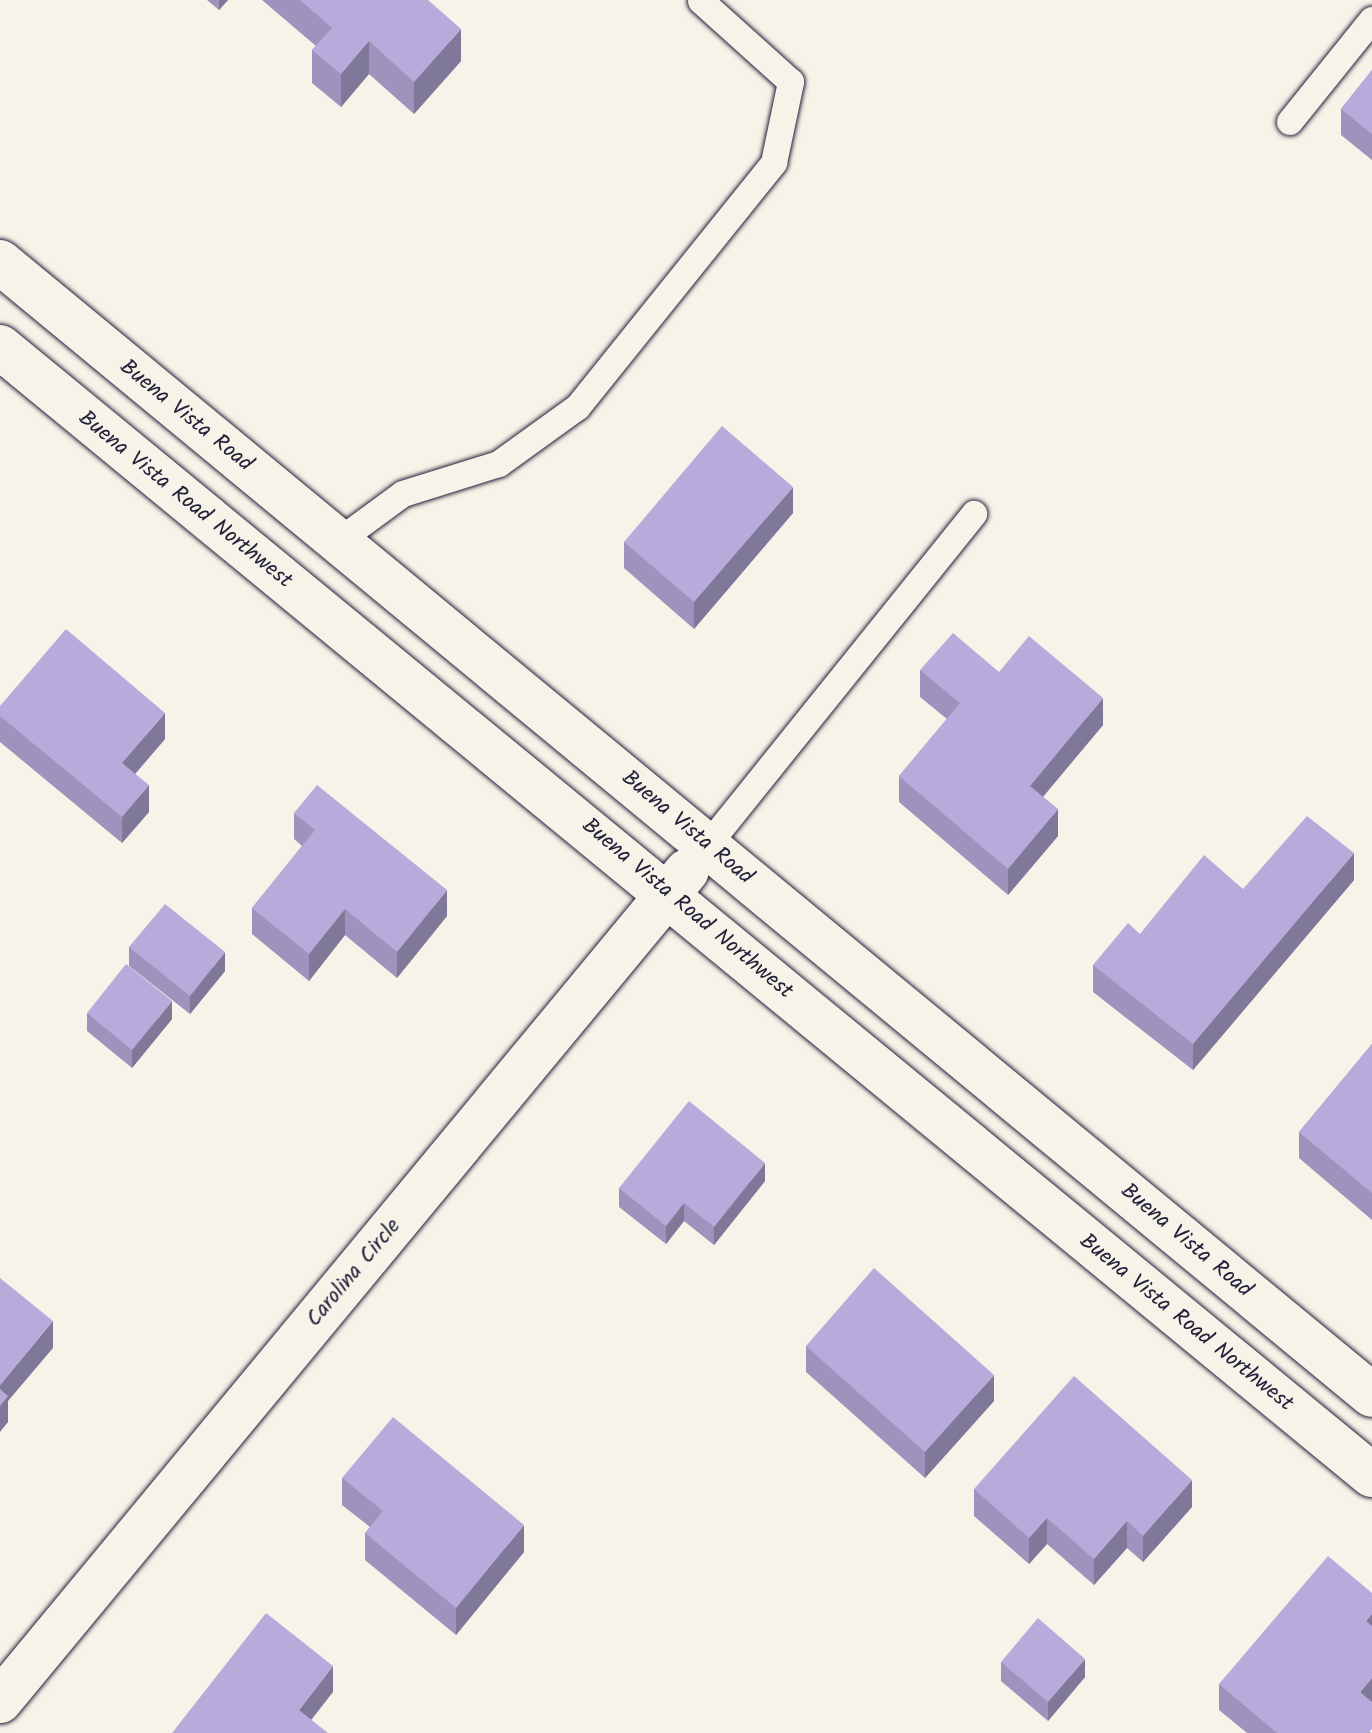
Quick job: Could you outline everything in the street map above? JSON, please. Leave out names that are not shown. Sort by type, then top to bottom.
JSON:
[{"type":"street","name":"Buena Vista Road","points":[[0,262],[1372,1395]]},
{"type":"street","name":"Buena Vista Road Northwest","points":[[0,347],[669,893],[1372,1475]]},
{"type":"street","name":"Carolina Circle","points":[[0,1701],[708,845]]},
{"type":"lane","points":[[339,541],[403,494],[499,464],[578,407],[774,163],[791,82],[701,1]]},
{"type":"lane","points":[[1290,122],[1372,20]]},
{"type":"lane","points":[[708,845],[974,514]]},
{"type":"building","points":[[300,0],[428,0],[461,29],[414,82],[369,41],[341,74],[312,50],[332,28]]},
{"type":"building","points":[[1372,70],[1372,134],[1341,109]]},
{"type":"building","points":[[722,426],[793,487],[694,602],[624,542]]},
{"type":"building","points":[[66,629],[165,713],[122,763],[149,785],[122,817],[0,716],[0,706]]},
{"type":"building","points":[[953,633],[999,672],[1029,636],[1103,698],[1030,786],[1058,809],[1008,869],[899,776],[960,703],[920,670]]},
{"type":"building","points":[[317,785],[447,890],[397,952],[345,909],[309,954],[252,908],[315,830],[294,813]]},
{"type":"building","points":[[1307,816],[1354,853],[1193,1044],[1093,965],[1128,923],[1140,934],[1204,855],[1243,889]]},
{"type":"building","points":[[165,904],[225,952],[190,996],[129,947]]},
{"type":"building","points":[[126,964],[172,1001],[132,1050],[87,1013]]},
{"type":"building","points":[[1372,1044],[1372,1193],[1299,1132]]},
{"type":"building","points":[[689,1101],[765,1163],[714,1227],[684,1203],[666,1226],[619,1188]]},
{"type":"building","points":[[874,1268],[994,1375],[925,1452],[806,1346]]},
{"type":"building","points":[[0,1278],[53,1321],[0,1385]]},
{"type":"building","points":[[1074,1376],[1192,1480],[1143,1536],[1127,1521],[1094,1559],[1047,1518],[1029,1538],[974,1489]]},
{"type":"building","points":[[0,1389],[8,1396],[0,1406]]},
{"type":"building","points":[[393,1417],[524,1525],[456,1608],[365,1533],[383,1511],[342,1478]]},
{"type":"building","points":[[1328,1556],[1372,1593],[1372,1614],[1366,1621],[1372,1626],[1372,1678],[1360,1692],[1372,1702],[1372,1729],[1368,1733],[1277,1733],[1219,1684]]},
{"type":"building","points":[[266,1613],[333,1666],[299,1710],[328,1733],[172,1733]]},
{"type":"building","points":[[1038,1618],[1085,1659],[1048,1702],[1001,1662]]}]
